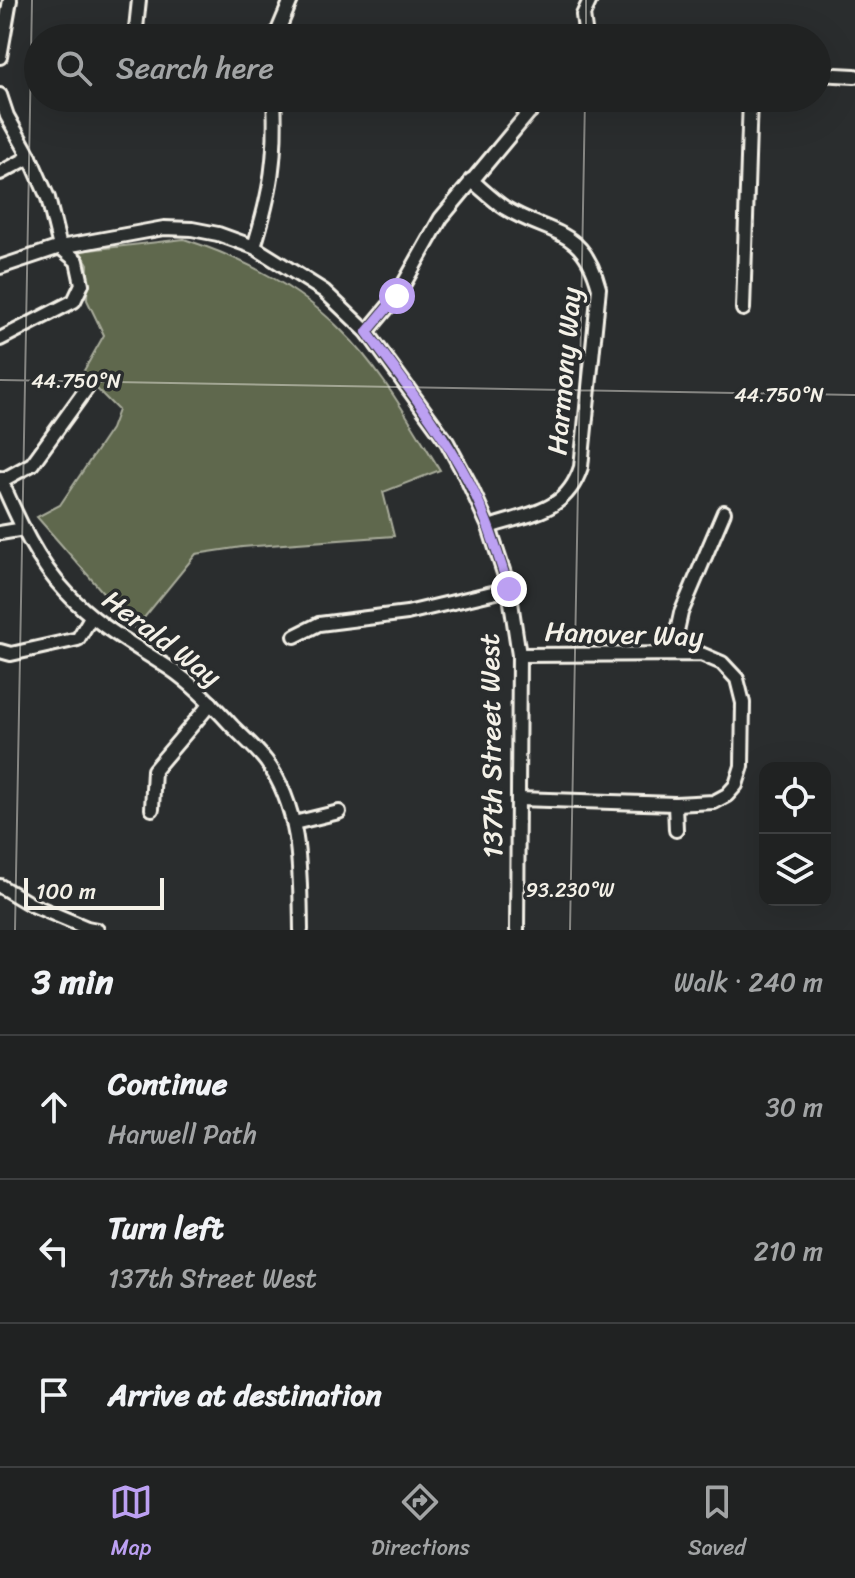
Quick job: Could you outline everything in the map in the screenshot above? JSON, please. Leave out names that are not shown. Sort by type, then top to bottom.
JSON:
[{"type":"street","points":[[0,57],[10,0]]},
{"type":"street","points":[[136,24],[139,0]]},
{"type":"street","points":[[281,24],[291,0]]},
{"type":"street","points":[[584,24],[583,15],[590,0]]},
{"type":"street","points":[[831,75],[855,76]]},
{"type":"street","points":[[0,95],[7,116],[48,198],[60,247],[77,261],[82,284],[74,301],[0,339]]},
{"type":"street","points":[[254,247],[268,201],[274,166],[274,112]]},
{"type":"street","points":[[367,332],[397,296],[441,218],[530,112]]},
{"type":"street","points":[[743,309],[750,112]]},
{"type":"street","points":[[0,173],[30,157]]},
{"type":"street","name":"Harmony Way","points":[[471,180],[505,208],[562,233],[584,252],[594,269],[599,288],[581,467],[576,485],[567,497],[554,506],[489,527]]},
{"type":"street","name":"137th Street West","points":[[0,267],[60,247],[164,228],[192,229],[218,234],[254,247],[324,291],[367,332],[447,442],[489,527],[509,589],[519,655],[517,930]]},
{"type":"street","points":[[0,480],[32,464],[87,388]]},
{"type":"street","name":"Herald Way","points":[[0,480],[44,565],[66,592],[91,617],[173,671],[211,703],[266,761],[284,792],[294,823],[300,859],[301,930]]},
{"type":"street","points":[[672,654],[681,613],[724,512]]},
{"type":"street","points":[[0,533],[24,529]]},
{"type":"street","points":[[295,636],[319,624],[407,613],[509,589]]},
{"type":"street","points":[[0,651],[11,654],[78,639],[91,617]]},
{"type":"street","name":"Hanover Way","points":[[518,799],[675,804],[714,802],[727,795],[736,785],[742,766],[743,703],[737,679],[722,663],[701,654],[519,655]]},
{"type":"street","points":[[152,809],[154,770],[211,703]]},
{"type":"street","points":[[675,804],[676,830]]},
{"type":"street","points":[[294,823],[339,812]]},
{"type":"street","points":[[0,886],[30,904],[90,929]]},
{"type":"green space","points":[[184,239],[248,264],[287,286],[324,314],[356,346],[382,379],[440,470],[383,492],[394,536],[242,547],[196,554],[135,629],[37,517],[60,505],[111,429],[118,410],[82,374],[104,335],[87,300],[88,264],[80,251]]},
{"type":"route","points":[[397,296],[367,332],[447,442],[489,527],[509,589]]}]
